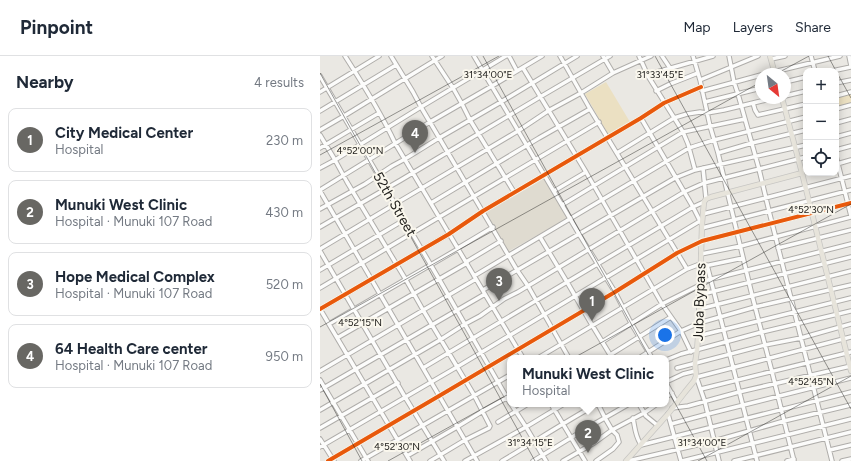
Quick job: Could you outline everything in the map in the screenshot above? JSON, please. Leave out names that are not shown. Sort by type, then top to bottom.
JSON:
[{"type":"main road","points":[[771,58],[774,68]]},
{"type":"main road","points":[[784,104],[798,159],[803,170]]},
{"type":"main road","points":[[705,200],[803,172]]},
{"type":"main road","points":[[804,176],[808,201],[843,339],[849,352],[851,368]]},
{"type":"main road","name":"Juba Bypass","points":[[696,375],[695,363],[699,322],[702,241],[701,224],[705,200]]},
{"type":"main road","points":[[627,461],[640,444],[668,414],[694,380],[696,375]]},
{"type":"street","points":[[345,56],[521,355]]},
{"type":"street","points":[[320,92],[378,56]]},
{"type":"street","points":[[391,56],[493,227],[508,255],[528,286],[567,355]]},
{"type":"street","points":[[432,56],[453,88],[470,120],[514,192]]},
{"type":"street","points":[[320,130],[442,56]]},
{"type":"street","points":[[474,56],[606,277],[650,355]]},
{"type":"street","points":[[320,168],[421,106],[508,56],[517,71]]},
{"type":"street","points":[[477,461],[320,190],[395,143],[542,56]]},
{"type":"street","points":[[560,56],[590,109],[687,269]]},
{"type":"street","points":[[320,209],[365,184],[392,166],[405,160],[576,56]]},
{"type":"street","points":[[320,227],[540,97],[604,57],[610,56]]},
{"type":"street","points":[[444,461],[362,324],[320,250],[488,149],[548,111],[640,58],[651,56]]},
{"type":"street","points":[[662,56],[670,68]]},
{"type":"street","points":[[693,56],[702,86],[710,126],[794,460],[787,461]]},
{"type":"street","points":[[648,76],[713,56]]},
{"type":"street","points":[[729,56],[734,82],[763,183],[775,237],[832,461]]},
{"type":"street","points":[[700,80],[758,56]]},
{"type":"street","points":[[771,58],[785,56]]},
{"type":"street","points":[[812,56],[814,68]]},
{"type":"street","points":[[791,68],[840,56]]},
{"type":"street","points":[[839,69],[851,66],[849,56]]},
{"type":"street","points":[[604,57],[613,73]]},
{"type":"street","points":[[640,58],[656,91],[683,132],[695,170]]},
{"type":"street","points":[[320,111],[396,64]]},
{"type":"street","points":[[523,68],[586,172],[662,304],[681,331],[690,352]]},
{"type":"street","points":[[656,91],[698,73]]},
{"type":"street","name":"52th Street","points":[[320,76],[370,159],[412,234],[507,395]]},
{"type":"street","points":[[702,91],[755,77]]},
{"type":"street","points":[[791,81],[803,78]]},
{"type":"street","points":[[839,82],[851,80]]},
{"type":"street","points":[[410,461],[320,309],[450,234],[514,192],[664,103],[702,86]]},
{"type":"street","points":[[705,102],[755,90]]},
{"type":"street","points":[[791,95],[803,92]]},
{"type":"street","points":[[839,95],[851,92]]},
{"type":"street","points":[[617,153],[674,118],[693,113],[724,110],[753,103],[758,115],[762,115],[803,105]]},
{"type":"street","points":[[839,108],[851,105]]},
{"type":"street","points":[[431,203],[590,109]]},
{"type":"street","points":[[320,148],[380,113]]},
{"type":"street","points":[[640,118],[693,207],[701,224]]},
{"type":"street","points":[[320,371],[448,295],[508,255],[634,182],[689,148],[714,140],[803,118]]},
{"type":"street","points":[[562,205],[683,132],[745,119]]},
{"type":"street","points":[[839,122],[851,119]]},
{"type":"street","points":[[320,288],[599,122]]},
{"type":"street","points":[[718,153],[803,131]]},
{"type":"street","points":[[839,136],[851,133]]},
{"type":"street","points":[[320,135],[346,182],[370,219],[422,310],[465,380],[483,411],[490,427],[430,461]]},
{"type":"street","points":[[483,290],[675,178],[695,170],[803,146]]},
{"type":"street","points":[[839,149],[851,146]]},
{"type":"street","points":[[320,410],[440,340],[684,192],[704,183],[803,158]]},
{"type":"street","points":[[839,163],[851,160]]},
{"type":"street","points":[[423,368],[705,200],[703,168]]},
{"type":"street","points":[[701,254],[740,246],[851,216],[850,204],[839,170]]},
{"type":"street","points":[[554,191],[586,172]]},
{"type":"street","points":[[703,214],[851,176]]},
{"type":"street","points":[[322,445],[481,353],[636,259],[701,224],[734,220],[851,190]]},
{"type":"street","points":[[508,355],[677,253],[702,241],[850,204]]},
{"type":"street","points":[[320,270],[404,220]]},
{"type":"street","points":[[329,324],[406,280],[493,227]]},
{"type":"street","points":[[778,248],[851,230]]},
{"type":"street","points":[[540,237],[610,355]]},
{"type":"street","points":[[337,338],[414,294],[501,241]]},
{"type":"street","points":[[602,342],[662,304],[700,283],[851,244]]},
{"type":"street","points":[[699,296],[851,257]]},
{"type":"street","points":[[543,355],[687,269],[743,258]]},
{"type":"street","points":[[707,265],[757,461]]},
{"type":"street","points":[[699,309],[851,271]]},
{"type":"street","points":[[644,355],[681,331],[699,322],[755,307],[851,285]]},
{"type":"street","points":[[320,390],[485,294]]},
{"type":"street","points":[[698,336],[851,298]]},
{"type":"street","points":[[669,359],[762,332],[851,311]]},
{"type":"street","points":[[612,355],[671,317]]},
{"type":"street","points":[[677,368],[765,345],[801,338],[851,324]]},
{"type":"street","points":[[669,381],[683,374],[696,375],[733,368],[851,337]]},
{"type":"street","points":[[701,388],[772,372],[849,352]]},
{"type":"street","points":[[328,461],[333,460],[357,444],[507,355]]},
{"type":"street","points":[[672,408],[688,406],[739,392],[851,368]]},
{"type":"street","points":[[696,375],[705,402],[719,461]]},
{"type":"street","points":[[361,461],[367,460],[397,440],[507,376]]},
{"type":"street","points":[[671,424],[851,378]]},
{"type":"street","points":[[320,380],[367,460]]},
{"type":"street","points":[[320,428],[398,383]]},
{"type":"street","points":[[669,388],[677,402]]},
{"type":"street","points":[[633,418],[635,432],[640,444],[851,392]]},
{"type":"street","points":[[407,456],[507,398]]},
{"type":"street","points":[[627,461],[643,459],[678,448],[714,441],[784,421],[851,405]]},
{"type":"street","name":"52th Street","points":[[513,407],[546,461]]},
{"type":"street","points":[[498,422],[524,407]]},
{"type":"street","points":[[553,407],[585,461]]},
{"type":"street","points":[[465,461],[560,407]]},
{"type":"street","points":[[502,461],[510,459],[563,424],[593,407]]},
{"type":"street","points":[[596,461],[613,449],[618,443],[618,435],[612,430],[600,407]]},
{"type":"street","points":[[533,461],[624,407]]},
{"type":"street","points":[[640,407],[644,413],[657,425]]},
{"type":"street","points":[[564,461],[612,430],[653,407]]},
{"type":"street","points":[[668,414],[682,461],[851,419]]},
{"type":"street","points":[[734,461],[851,432]]},
{"type":"street","points":[[320,439],[322,445],[333,460]]},
{"type":"street","points":[[830,450],[851,445]]},
{"type":"street","points":[[842,461],[851,459]]},
{"type":"shaded area","points":[[606,82],[630,122],[608,134],[585,94]]},
{"type":"shaded area","points":[[851,94],[851,104],[839,107],[839,96]]},
{"type":"shaded area","points":[[545,177],[568,218],[507,252],[484,212]]},
{"type":"cycle path","points":[[320,309],[449,234],[483,211],[664,103],[701,87]]},
{"type":"cycle path","points":[[508,355],[615,292],[677,253],[702,241],[851,203]]},
{"type":"cycle path","points":[[328,461],[507,356]]},
{"type":"place","name":"64 Health Care center","points":[[415,153]]},
{"type":"place","name":"Hope Medical Complex","points":[[499,301]]},
{"type":"place","name":"City Medical Center","points":[[592,321]]},
{"type":"place","name":"Munuki West Clinic","points":[[588,453]]}]
